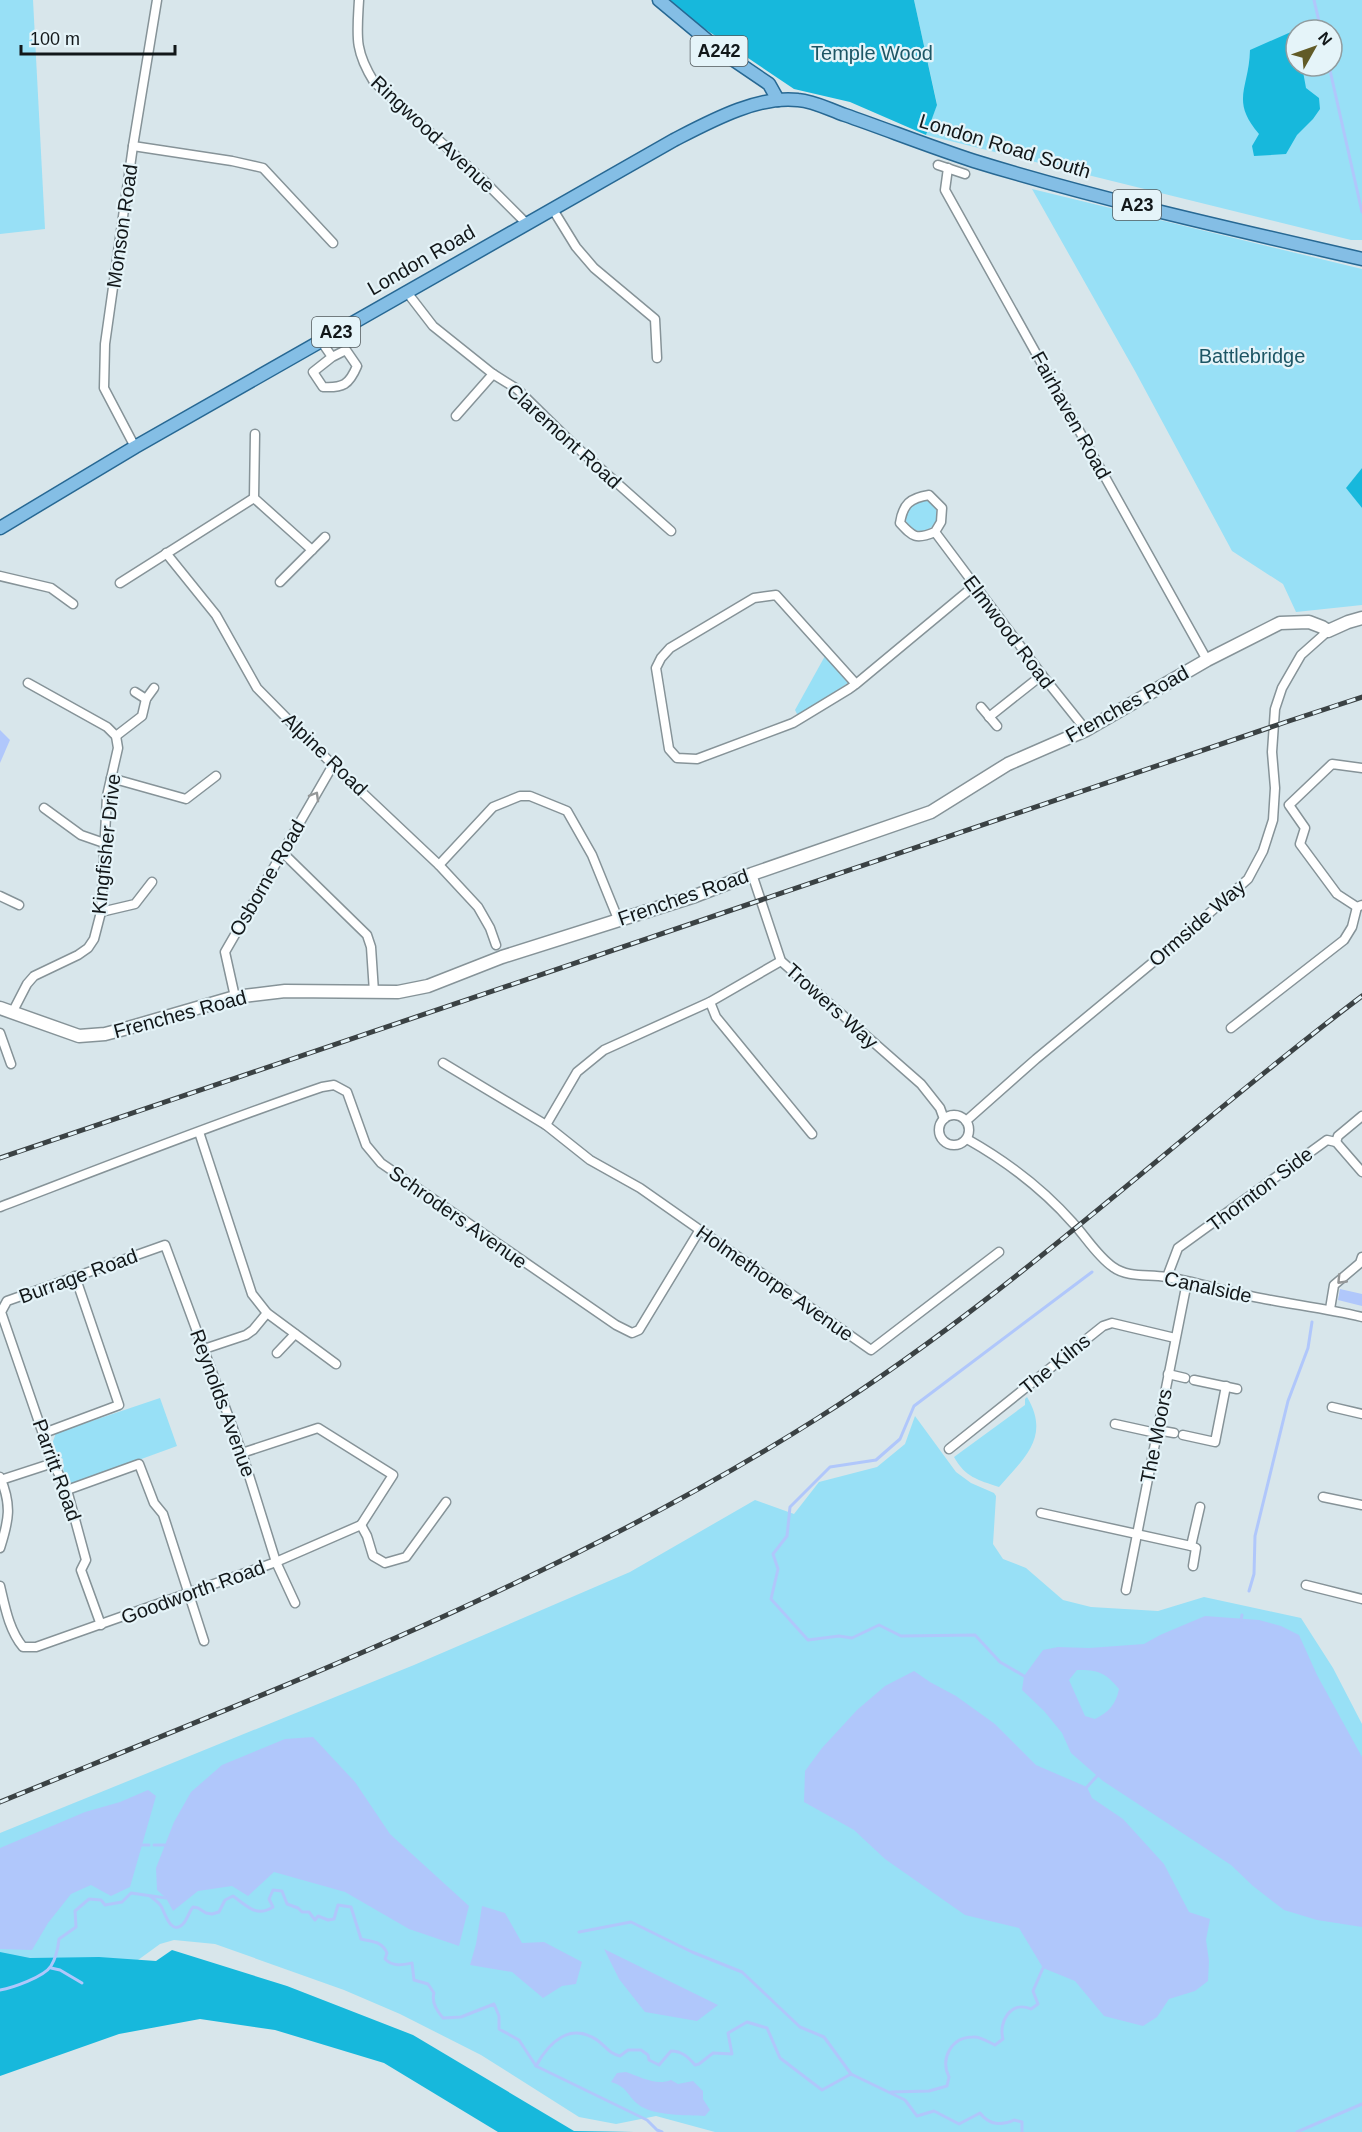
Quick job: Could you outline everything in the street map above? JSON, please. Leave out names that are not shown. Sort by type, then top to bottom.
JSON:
[{"type":"main road","name":"A242","points":[[659,0],[719,50],[770,84],[778,100]]},
{"type":"main road","name":"London Road","points":[[0,528],[135,447],[674,140],[700,126],[753,105],[778,100]]},
{"type":"main road","name":"London Road South","points":[[778,100],[798,100],[821,106],[945,151],[1049,183],[1362,259]]},
{"type":"street","name":"Monson Road","points":[[135,447],[104,388],[105,344],[157,0]]},
{"type":"street","name":"Ringwood Avenue","points":[[359,0],[357,43],[363,63],[374,82],[482,179],[526,224]]},
{"type":"street","points":[[134,146],[263,168],[333,243]]},
{"type":"street","points":[[938,165],[964,174]]},
{"type":"street","name":"Fairhaven Road","points":[[948,168],[945,190],[1208,660]]},
{"type":"street","points":[[552,208],[576,247],[594,268],[655,319],[657,358]]},
{"type":"street","name":"Claremont Road","points":[[406,291],[433,326],[493,374],[517,389],[573,444],[671,531]]},
{"type":"street","points":[[321,341],[332,357]]},
{"type":"street","points":[[346,350],[357,366],[352,379],[339,387],[323,387],[313,372],[332,357],[346,350]]},
{"type":"street","points":[[456,416],[493,374]]},
{"type":"street","points":[[255,434],[254,498],[312,550]]},
{"type":"street","points":[[929,495],[942,508],[941,522],[934,532],[922,538],[911,535],[900,523],[902,509],[915,497],[929,495]]},
{"type":"street","points":[[120,583],[254,498]]},
{"type":"street","name":"Elmwood Road","points":[[934,532],[1086,730]]},
{"type":"street","points":[[279,582],[326,537]]},
{"type":"street","name":"Alpine Road","points":[[166,553],[216,615],[257,688],[333,765],[439,865],[478,907],[490,928],[496,945]]},
{"type":"street","points":[[0,576],[51,588],[73,604]]},
{"type":"street","points":[[856,684],[776,595],[754,598],[680,643],[661,658],[656,668],[669,749],[677,758],[697,759],[793,723],[856,684],[974,586]]},
{"type":"street","name":"Ormside Way","points":[[966,1121],[1248,879],[1263,851],[1273,820],[1275,788],[1272,752],[1275,709],[1282,688],[1301,655],[1328,631],[1362,618]]},
{"type":"street","name":"Frenches Road","points":[[3,1010],[79,1036],[105,1034],[235,997],[285,992],[398,992],[428,986],[502,957],[695,896],[931,812],[1008,764],[1086,730],[1208,660],[1280,623],[1309,622],[1328,631]]},
{"type":"street","points":[[990,717],[1042,675]]},
{"type":"street","points":[[28,683],[107,727],[116,736],[142,717],[146,699],[154,688]]},
{"type":"street","points":[[135,692],[146,699]]},
{"type":"street","points":[[981,707],[997,726]]},
{"type":"street","name":"Kingfisher Drive","points":[[3,1010],[34,976],[78,955],[88,948],[94,939],[101,912],[107,796],[118,748],[116,736]]},
{"type":"street","points":[[1231,1028],[1344,940],[1352,927],[1359,906],[1337,894],[1300,844],[1305,828],[1289,805],[1332,764],[1362,768]]},
{"type":"street","name":"Osborne Road","points":[[235,997],[225,952],[333,765]]},
{"type":"street","points":[[111,778],[186,798],[216,776]]},
{"type":"street","points":[[439,865],[493,807],[520,796],[530,796],[567,811],[592,855],[618,920]]},
{"type":"street","points":[[44,808],[81,835],[104,843]]},
{"type":"street","points":[[282,852],[367,935],[371,947],[374,992]]},
{"type":"street","name":"Trowers Way","points":[[752,874],[781,961],[921,1084],[939,1108],[944,1119],[939,1131],[944,1142],[953,1146],[967,1139],[986,1149],[1029,1180],[1073,1223]]},
{"type":"street","points":[[101,912],[135,904],[152,882]]},
{"type":"street","points":[[0,896],[19,905]]},
{"type":"street","points":[[546,1125],[577,1072],[604,1050],[710,1002],[781,961]]},
{"type":"street","points":[[710,1002],[716,1017],[812,1134]]},
{"type":"street","points":[[0,1033],[11,1064]]},
{"type":"street","name":"Holmethorpe Avenue","points":[[443,1063],[546,1125],[590,1160],[640,1188],[871,1350],[999,1252]]},
{"type":"street","name":"Schroders Avenue","points":[[199,1132],[322,1087],[340,1086],[347,1092],[366,1145],[381,1163],[527,1265],[616,1325],[632,1333],[639,1330],[699,1231]]},
{"type":"street","points":[[944,1119],[953,1115],[963,1118],[969,1128],[967,1139]]},
{"type":"street","points":[[1336,1142],[1338,1136],[1362,1116]]},
{"type":"street","points":[[0,1207],[199,1132],[252,1294],[267,1313],[336,1364]]},
{"type":"street","name":"Thornton Side","points":[[1167,1277],[1178,1248],[1240,1205],[1303,1155],[1327,1140],[1336,1142],[1362,1172]]},
{"type":"street","name":"Canalside","points":[[1073,1223],[1112,1267],[1125,1274],[1167,1277],[1362,1317]]},
{"type":"street","name":"Burrage Road","points":[[1,1316],[2,1307],[7,1301],[165,1245]]},
{"type":"street","name":"Reynolds Avenue","points":[[165,1245],[242,1453],[276,1562],[295,1603]]},
{"type":"street","points":[[1330,1309],[1334,1285],[1360,1263],[1362,1257]]},
{"type":"street","points":[[44,1433],[119,1405],[75,1276]]},
{"type":"street","name":"The Moors","points":[[1126,1590],[1188,1282]]},
{"type":"street","points":[[204,1349],[246,1335],[267,1313]]},
{"type":"street","name":"Parritt Road","points":[[1,1316],[53,1463],[67,1490],[86,1560],[81,1570],[101,1625]]},
{"type":"street","name":"The Kilns","points":[[949,1449],[1103,1326],[1112,1323],[1175,1338]]},
{"type":"street","points":[[277,1353],[295,1334]]},
{"type":"street","points":[[1168,1374],[1237,1389]]},
{"type":"street","points":[[1115,1424],[1215,1442],[1226,1386]]},
{"type":"street","points":[[1332,1407],[1362,1414]]},
{"type":"street","points":[[242,1453],[318,1428],[393,1475],[361,1525],[373,1556],[385,1563],[406,1557],[446,1502]]},
{"type":"street","points":[[0,1548],[8,1527],[7,1495],[1,1479],[53,1463]]},
{"type":"street","points":[[67,1490],[140,1464],[154,1503],[163,1514],[204,1641]]},
{"type":"street","points":[[1323,1497],[1362,1505]]},
{"type":"street","points":[[1191,1546],[1200,1507]]},
{"type":"street","points":[[1041,1513],[1191,1546],[1196,1548],[1193,1566]]},
{"type":"street","name":"Goodworth Road","points":[[0,1586],[9,1622],[17,1640],[23,1647],[36,1647],[276,1562],[361,1525]]},
{"type":"street","points":[[1306,1585],[1362,1599]]},
{"type":"green space","points":[[0,0],[33,0],[45,229],[0,234]]},
{"type":"green space","name":"Temple Wood","points":[[662,0],[914,0],[937,105],[926,135],[850,102],[794,89]]},
{"type":"green space","points":[[914,0],[1362,0],[1362,240],[1351,240],[926,135],[937,104]]},
{"type":"green space","points":[[1284,35],[1284,78],[1304,78],[1306,88],[1319,98],[1320,109],[1297,135],[1286,154],[1254,156],[1252,146],[1259,134],[1250,122],[1243,103],[1250,50]]},
{"type":"green space","name":"Battlebridge","points":[[1032,189],[1362,269],[1362,468],[1347,488],[1362,508],[1362,605],[1296,612],[1283,584],[1232,551],[1135,371]]},
{"type":"green space","points":[[1362,468],[1362,508],[1346,488]]},
{"type":"green space","points":[[921,499],[932,504],[937,515],[932,526],[921,531],[910,526],[905,515],[910,504]]},
{"type":"green space","points":[[825,656],[848,683],[798,716],[795,710]]},
{"type":"green space","points":[[1027,1397],[1034,1411],[1036,1424],[1031,1446],[999,1487],[978,1480],[963,1469],[954,1457],[1025,1405]]},
{"type":"green space","points":[[160,1398],[177,1446],[73,1484],[69,1482],[64,1473],[63,1459],[56,1453],[52,1444],[56,1433]]},
{"type":"green space","points":[[915,1416],[956,1472],[996,1496],[993,1544],[1003,1559],[1026,1568],[1063,1600],[1091,1607],[1158,1611],[1204,1597],[1301,1618],[1333,1668],[1362,1724],[1362,2132],[715,2132],[656,2116],[616,2124],[579,2117],[481,2055],[400,2014],[344,1990],[215,1944],[174,1940],[160,1944],[138,1960],[0,2000],[0,1833],[414,1665],[630,1572],[755,1500],[794,1514],[819,1482],[877,1467],[905,1444]]},
{"type":"green space","points":[[172,1950],[287,1986],[413,2035],[574,2131],[634,2132],[498,2132],[384,2063],[275,2030],[200,2019],[119,2034],[0,2076],[0,1952],[30,1958],[99,1957],[156,1961]]},
{"type":"shaded area","points":[[0,730],[10,740],[0,763]]},
{"type":"shaded area","points":[[1340,1289],[1362,1294],[1362,1306],[1338,1300]]},
{"type":"shaded area","points":[[1205,1616],[1259,1620],[1281,1626],[1299,1635],[1317,1675],[1362,1757],[1362,1927],[1317,1920],[1284,1910],[1231,1865],[1103,1781],[1071,1753],[1062,1733],[1044,1711],[1022,1690],[1024,1676],[1043,1650],[1058,1647],[1089,1648],[1144,1644]],"holes":[[[1077,1670],[1105,1676],[1119,1689],[1111,1707],[1095,1719],[1085,1716],[1069,1680]]]},
{"type":"shaded area","points":[[914,1671],[956,1696],[995,1724],[1036,1765],[1087,1787],[1092,1798],[1123,1819],[1164,1864],[1189,1912],[1210,1919],[1206,1940],[1209,1961],[1208,1981],[1195,1991],[1169,1999],[1157,2017],[1143,2026],[1104,2016],[1075,1981],[1043,1968],[1019,1928],[965,1915],[885,1859],[854,1830],[804,1802],[805,1771],[822,1748],[857,1710],[885,1686]]},
{"type":"shaded area","points":[[313,1737],[355,1782],[390,1834],[469,1906],[459,1946],[409,1929],[345,1892],[274,1872],[248,1896],[232,1886],[198,1891],[173,1911],[166,1898],[157,1890],[156,1868],[174,1822],[191,1792],[222,1765],[285,1739]]},
{"type":"shaded area","points":[[148,1790],[156,1796],[130,1887],[111,1896],[91,1885],[71,1894],[48,1923],[32,1950],[0,1949],[0,1848],[85,1812],[120,1802]]},
{"type":"shaded area","points":[[482,1906],[505,1913],[522,1943],[544,1942],[582,1962],[576,1984],[562,1986],[543,1998],[512,1972],[470,1965]]},
{"type":"shaded area","points":[[604,1949],[718,2005],[697,2021],[645,2012],[619,1979]]},
{"type":"shaded area","points":[[626,2072],[660,2082],[671,2080],[678,2084],[693,2081],[703,2091],[703,2099],[710,2110],[705,2116],[671,2114],[645,2109],[635,2102],[621,2086],[611,2082],[617,2073]]},
{"type":"waterway","points":[[1314,0],[1318,18]]},
{"type":"waterway","points":[[1332,78],[1362,212]]},
{"type":"waterway","points":[[1024,1676],[1000,1662],[975,1635],[901,1636],[879,1625],[852,1638],[839,1636],[808,1640],[771,1599],[778,1569],[773,1554],[787,1536],[790,1507],[830,1467],[876,1460],[900,1439],[914,1406],[1092,1272]]},
{"type":"waterway","points":[[1249,1591],[1254,1574],[1255,1536],[1288,1401],[1308,1348],[1312,1322]]},
{"type":"waterway","points":[[1241,1620],[1242,1615]]},
{"type":"waterway","points":[[1087,1787],[1097,1776]]},
{"type":"waterway","points":[[142,1845],[149,1845]]},
{"type":"waterway","points":[[154,1845],[165,1845]]},
{"type":"waterway","points":[[150,1896],[160,1905],[169,1922],[175,1927],[183,1924],[193,1907],[212,1914],[219,1912],[225,1900],[233,1896],[256,1911],[267,1910],[273,1907],[269,1899],[273,1890],[282,1891],[287,1904],[302,1912],[309,1912],[315,1920],[318,1916],[328,1920],[334,1919],[338,1905],[351,1907],[361,1939],[382,1946],[387,1953],[385,1959],[391,1963],[401,1965],[412,1963],[414,1980],[428,1984],[434,1993],[435,2006],[443,2018],[461,2017],[494,2004],[499,2016],[499,2029],[519,2040],[536,2066],[647,2120],[662,2132]]},
{"type":"waterway","points":[[0,1990],[42,1974],[51,1966],[59,1939],[76,1927],[75,1911],[89,1899],[101,1900],[105,1905],[122,1902],[131,1893],[166,1898]]},
{"type":"waterway","points":[[579,1932],[631,1922],[692,1952],[742,1972],[800,2027],[824,2037],[851,2074]]},
{"type":"waterway","points":[[51,1968],[60,1970],[82,1983]]},
{"type":"waterway","points":[[891,2092],[929,2091],[947,2086],[949,2077],[947,2056],[953,2045],[965,2038],[973,2037],[995,2045],[1003,2039],[1002,2026],[1008,2014],[1017,2008],[1031,2009],[1038,2004],[1033,1991],[1043,1968]]},
{"type":"waterway","points":[[536,2066],[554,2042],[561,2037],[578,2033],[597,2040],[616,2055],[620,2056],[628,2050],[641,2050],[648,2055],[649,2060],[659,2065],[671,2051],[675,2051],[690,2059],[695,2065],[713,2053],[732,2054],[728,2033],[747,2022],[767,2028],[780,2058],[822,2090],[851,2074]]},
{"type":"waterway","points":[[851,2074],[905,2100],[917,2116],[934,2111],[959,2124],[980,2113],[987,2120],[996,2123],[1014,2120],[1022,2122],[1022,2132]]},
{"type":"waterway","points":[[1297,2132],[1362,2104]]},
{"type":"railway","points":[[0,1158],[1362,697]]},
{"type":"railway","points":[[0,1802],[210,1717],[418,1628],[520,1581],[721,1476],[818,1418],[960,1320],[1362,996]]}]
